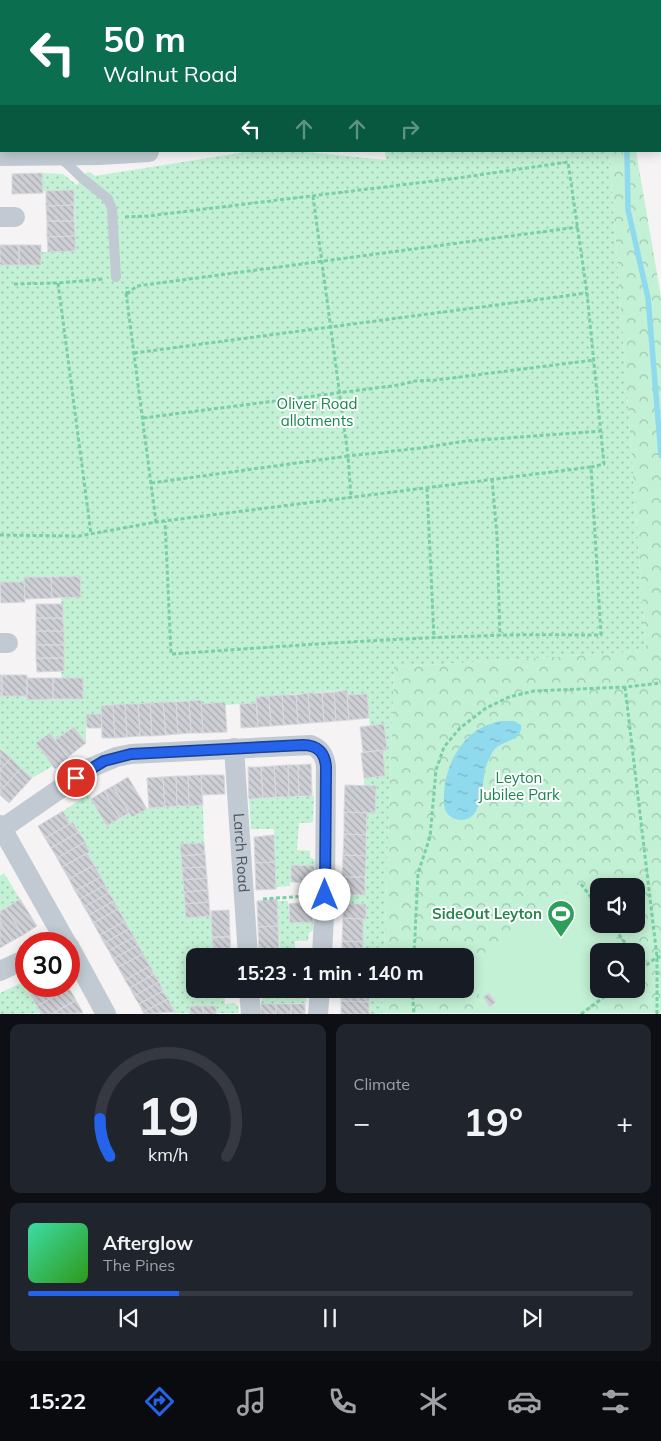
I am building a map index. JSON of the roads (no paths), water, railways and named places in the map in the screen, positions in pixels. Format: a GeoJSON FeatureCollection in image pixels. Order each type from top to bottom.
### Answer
{"type":"FeatureCollection","features":[{"type":"Feature","properties":{"kind":"street"},"geometry":{"type":"LineString","coordinates":[[0,156],[149,152]]}},
{"type":"Feature","properties":{"kind":"street"},"geometry":{"type":"LineString","coordinates":[[58,932],[1,826],[90,768],[116,757],[131,754],[310,745],[319,749],[323,755],[326,767],[325,895],[322,948]]}},
{"type":"Feature","properties":{"kind":"street","name":"Larch Road"},"geometry":{"type":"LineString","coordinates":[[234,748],[248,948]]}},
{"type":"Feature","properties":{"kind":"street"},"geometry":{"type":"LineString","coordinates":[[0,970],[15,964]]}},
{"type":"Feature","properties":{"kind":"street"},"geometry":{"type":"LineString","coordinates":[[80,970],[106,1014]]}},
{"type":"Feature","properties":{"kind":"street"},"geometry":{"type":"LineString","coordinates":[[250,998],[251,1014]]}},
{"type":"Feature","properties":{"kind":"street"},"geometry":{"type":"LineString","coordinates":[[318,1014],[319,998]]}},
{"type":"Feature","properties":{"kind":"lane"},"geometry":{"type":"LineString","coordinates":[[58,155],[108,199],[112,209],[116,277]]}},
{"type":"Feature","properties":{"kind":"water"},"geometry":{"type":"Polygon","coordinates":[[[501,721],[514,721],[521,725],[521,730],[516,737],[498,746],[492,752],[485,772],[481,798],[476,811],[466,819],[458,820],[450,816],[444,806],[445,784],[450,765],[460,747],[474,732],[501,721]]]}},
{"type":"Feature","properties":{"kind":"waterway"},"geometry":{"type":"LineString","coordinates":[[627,152],[628,210],[648,298],[661,455]]}},
{"type":"Feature","properties":{"kind":"place","name":"SideOut Leyton"},"geometry":{"type":"Point","coordinates":[561,938]}},
{"type":"Feature","properties":{"kind":"park label","name":"Oliver Road allotments"},"geometry":{"type":"Point","coordinates":[317,412]}},
{"type":"Feature","properties":{"kind":"park label","name":"Leyton Jubilee Park"},"geometry":{"type":"Point","coordinates":[519,786]}}]}
